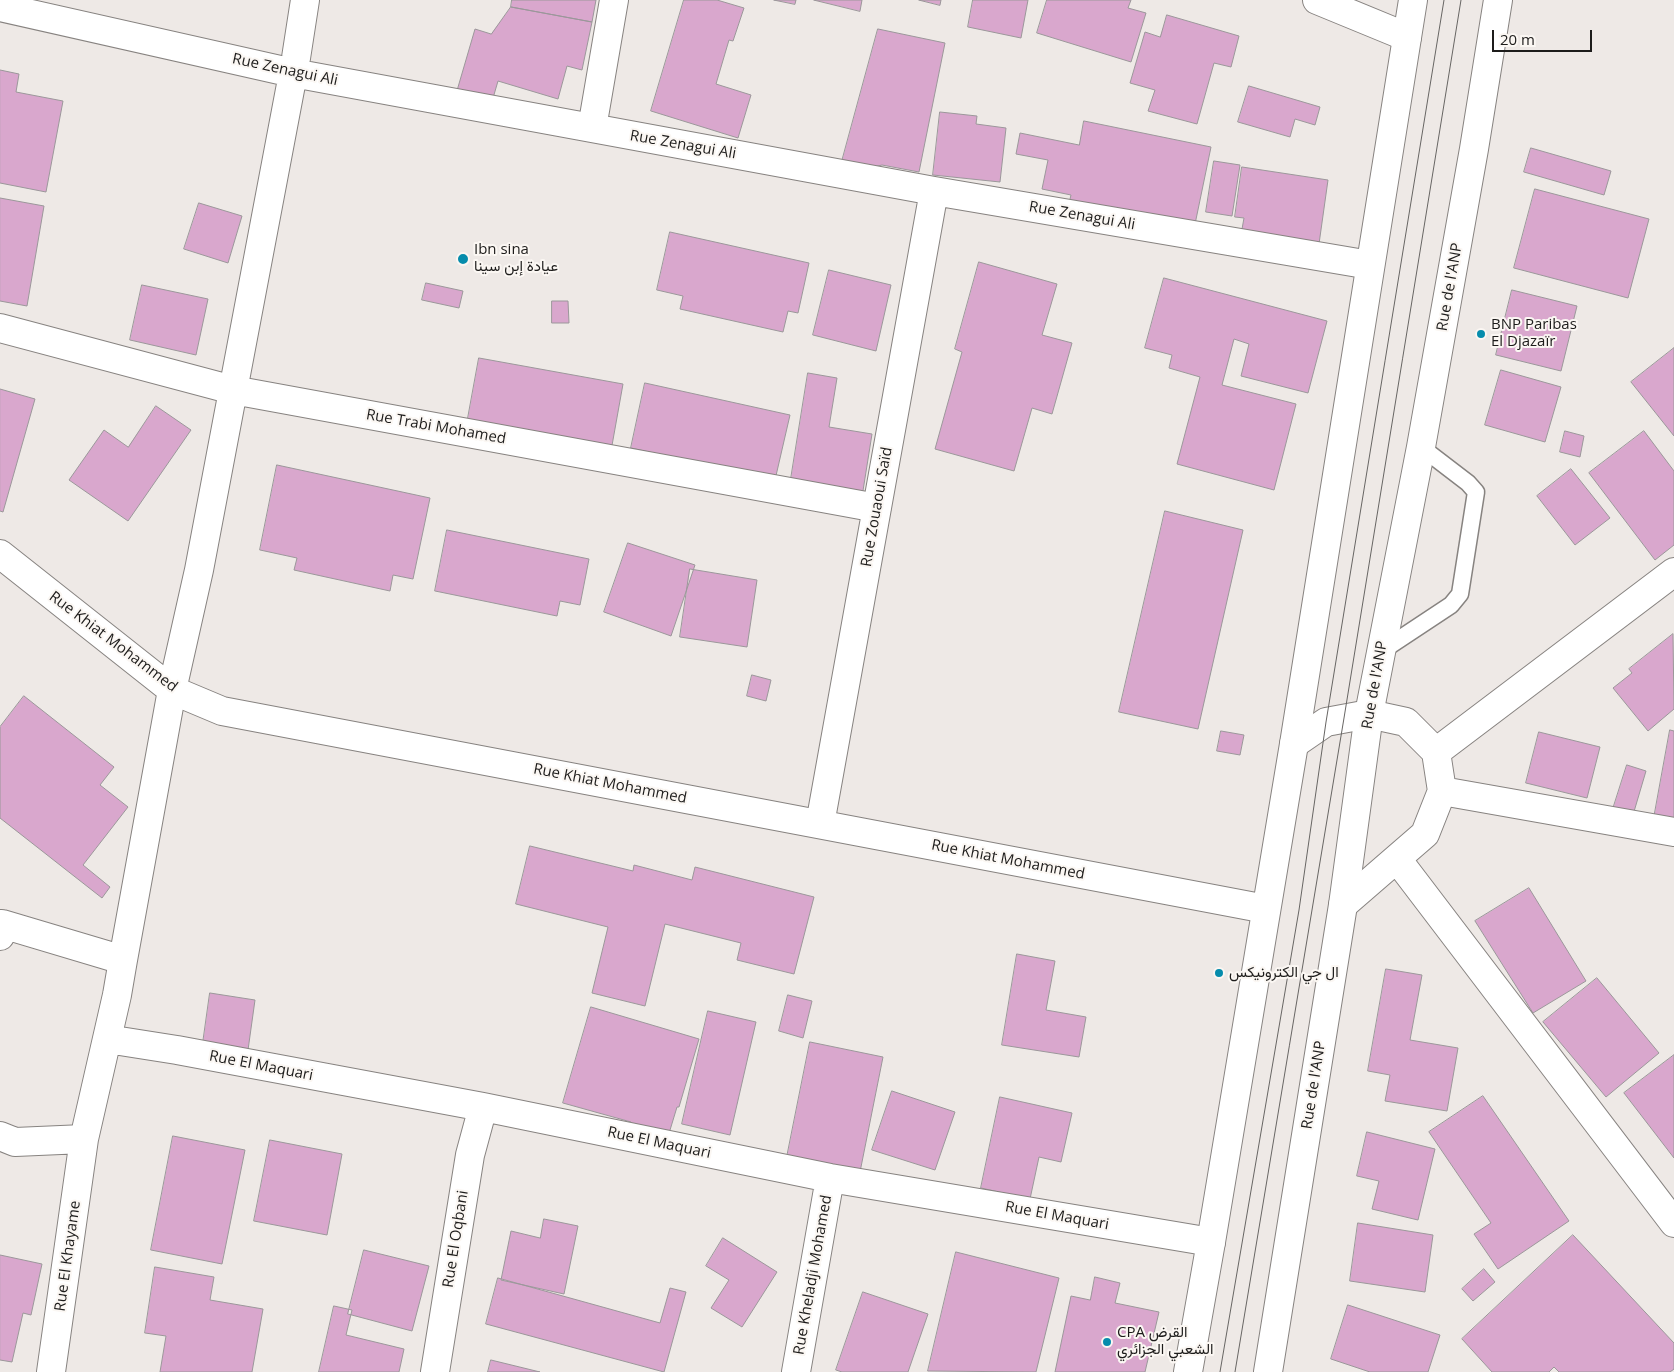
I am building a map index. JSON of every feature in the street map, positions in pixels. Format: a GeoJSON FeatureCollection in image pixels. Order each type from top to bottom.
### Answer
{"type":"FeatureCollection","features":[{"type":"Feature","properties":{"kind":"street","name":"Rue El Khayame"},"geometry":{"type":"LineString","coordinates":[[51,1372],[84,1139],[123,960],[172,690],[199,570],[293,73],[305,0]]}},
{"type":"Feature","properties":{"kind":"street"},"geometry":{"type":"LineString","coordinates":[[592,128],[614,0]]}},
{"type":"Feature","properties":{"kind":"street"},"geometry":{"type":"LineString","coordinates":[[1317,0],[1408,37]]}},
{"type":"Feature","properties":{"kind":"street"},"geometry":{"type":"LineString","coordinates":[[1188,1372],[1212,1242],[1294,744],[1413,0]]}},
{"type":"Feature","properties":{"kind":"street","name":"Rue de l'ANP"},"geometry":{"type":"LineString","coordinates":[[1268,1372],[1343,905],[1369,714],[1421,447],[1474,149],[1498,0]]}},
{"type":"Feature","properties":{"kind":"street","name":"Rue Zenagui Ali"},"geometry":{"type":"LineString","coordinates":[[0,7],[293,73],[934,191],[1370,265]]}},
{"type":"Feature","properties":{"kind":"street","name":"Rue Zouaoui Saïd"},"geometry":{"type":"LineString","coordinates":[[820,824],[934,191]]}},
{"type":"Feature","properties":{"kind":"street","name":"Rue Trabi Mohamed"},"geometry":{"type":"LineString","coordinates":[[0,328],[233,390],[877,508]]}},
{"type":"Feature","properties":{"kind":"street","name":"Rue Khiat Mohammed"},"geometry":{"type":"LineString","coordinates":[[0,554],[172,690],[222,711],[1266,909]]}},
{"type":"Feature","properties":{"kind":"street"},"geometry":{"type":"LineString","coordinates":[[1436,752],[1674,572]]}},
{"type":"Feature","properties":{"kind":"street"},"geometry":{"type":"LineString","coordinates":[[1294,744],[1326,722],[1369,714],[1406,722],[1436,752],[1442,791],[1425,834],[1343,905]]}},
{"type":"Feature","properties":{"kind":"street"},"geometry":{"type":"LineString","coordinates":[[1442,791],[1674,832]]}},
{"type":"Feature","properties":{"kind":"street"},"geometry":{"type":"LineString","coordinates":[[1397,859],[1674,1224]]}},
{"type":"Feature","properties":{"kind":"street"},"geometry":{"type":"LineString","coordinates":[[1,927],[123,960]]}},
{"type":"Feature","properties":{"kind":"street","name":"Rue El Maquari"},"geometry":{"type":"LineString","coordinates":[[107,1039],[178,1050],[483,1107],[830,1178],[1212,1242]]}},
{"type":"Feature","properties":{"kind":"street","name":"Rue El Oqbani"},"geometry":{"type":"LineString","coordinates":[[435,1372],[470,1155],[483,1107]]}},
{"type":"Feature","properties":{"kind":"street"},"geometry":{"type":"LineString","coordinates":[[0,1136],[15,1142],[84,1139]]}},
{"type":"Feature","properties":{"kind":"street","name":"Rue Kheladji Mohamed"},"geometry":{"type":"LineString","coordinates":[[796,1372],[830,1178]]}},
{"type":"Feature","properties":{"kind":"lane"},"geometry":{"type":"LineString","coordinates":[[1380,652],[1451,605],[1460,594],[1476,492],[1468,482],[1421,447]]}},
{"type":"Feature","properties":{"kind":"building"},"geometry":{"type":"Polygon","coordinates":[[[512,0],[596,0],[592,22],[511,7],[512,0]]]}},
{"type":"Feature","properties":{"kind":"building"},"geometry":{"type":"Polygon","coordinates":[[[684,0],[717,0],[744,8],[733,41],[729,40],[716,84],[751,95],[738,138],[651,111],[684,0]]]}},
{"type":"Feature","properties":{"kind":"building"},"geometry":{"type":"Polygon","coordinates":[[[774,0],[796,0],[795,4],[774,0]]]}},
{"type":"Feature","properties":{"kind":"building"},"geometry":{"type":"Polygon","coordinates":[[[814,0],[862,0],[860,11],[814,0]]]}},
{"type":"Feature","properties":{"kind":"building"},"geometry":{"type":"Polygon","coordinates":[[[919,0],[941,0],[940,5],[919,0]]]}},
{"type":"Feature","properties":{"kind":"building"},"geometry":{"type":"Polygon","coordinates":[[[973,0],[1028,0],[1021,38],[968,27],[973,0]]]}},
{"type":"Feature","properties":{"kind":"building"},"geometry":{"type":"Polygon","coordinates":[[[1047,0],[1131,0],[1128,8],[1146,13],[1131,62],[1037,33],[1047,0]]]}},
{"type":"Feature","properties":{"kind":"building"},"geometry":{"type":"Polygon","coordinates":[[[511,7],[592,22],[582,70],[567,66],[558,99],[498,81],[491,105],[456,94],[475,29],[491,34],[511,7]]]}},
{"type":"Feature","properties":{"kind":"building"},"geometry":{"type":"Polygon","coordinates":[[[1167,15],[1239,36],[1231,67],[1214,63],[1197,124],[1148,111],[1155,90],[1130,83],[1145,32],[1160,37],[1167,15]]]}},
{"type":"Feature","properties":{"kind":"building"},"geometry":{"type":"Polygon","coordinates":[[[878,29],[945,43],[919,172],[882,165],[866,169],[841,165],[878,29]]]}},
{"type":"Feature","properties":{"kind":"building"},"geometry":{"type":"Polygon","coordinates":[[[0,70],[19,74],[16,92],[63,101],[46,192],[0,183],[0,70]]]}},
{"type":"Feature","properties":{"kind":"building"},"geometry":{"type":"Polygon","coordinates":[[[1249,86],[1320,107],[1315,125],[1295,119],[1290,137],[1238,122],[1249,86]]]}},
{"type":"Feature","properties":{"kind":"building"},"geometry":{"type":"Polygon","coordinates":[[[940,112],[977,116],[976,124],[1006,128],[1000,182],[933,175],[940,112]]]}},
{"type":"Feature","properties":{"kind":"building"},"geometry":{"type":"Polygon","coordinates":[[[1084,121],[1211,147],[1194,229],[1069,203],[1071,195],[1042,189],[1048,160],[1016,154],[1020,133],[1079,145],[1084,121]]]}},
{"type":"Feature","properties":{"kind":"building"},"geometry":{"type":"Polygon","coordinates":[[[1531,148],[1611,171],[1604,195],[1524,172],[1531,148]]]}},
{"type":"Feature","properties":{"kind":"building"},"geometry":{"type":"Polygon","coordinates":[[[1214,161],[1240,165],[1232,216],[1206,212],[1214,161]]]}},
{"type":"Feature","properties":{"kind":"building"},"geometry":{"type":"Polygon","coordinates":[[[1242,167],[1328,180],[1318,251],[1240,240],[1244,218],[1235,217],[1242,167]]]}},
{"type":"Feature","properties":{"kind":"building"},"geometry":{"type":"Polygon","coordinates":[[[1535,189],[1649,219],[1628,298],[1514,268],[1535,189]]]}},
{"type":"Feature","properties":{"kind":"building"},"geometry":{"type":"Polygon","coordinates":[[[0,198],[44,206],[27,306],[0,301],[0,198]]]}},
{"type":"Feature","properties":{"kind":"building"},"geometry":{"type":"Polygon","coordinates":[[[199,203],[242,216],[228,263],[184,249],[199,203]]]}},
{"type":"Feature","properties":{"kind":"building"},"geometry":{"type":"Polygon","coordinates":[[[670,232],[809,263],[798,313],[788,311],[783,332],[680,309],[683,296],[657,290],[670,232]]]}},
{"type":"Feature","properties":{"kind":"building"},"geometry":{"type":"Polygon","coordinates":[[[979,262],[1057,284],[1042,335],[1072,343],[1052,414],[1032,408],[1014,471],[935,449],[962,352],[955,349],[979,262]]]}},
{"type":"Feature","properties":{"kind":"building"},"geometry":{"type":"Polygon","coordinates":[[[829,270],[891,285],[876,351],[813,335],[829,270]]]}},
{"type":"Feature","properties":{"kind":"building"},"geometry":{"type":"Polygon","coordinates":[[[1164,278],[1327,321],[1308,393],[1241,376],[1249,344],[1234,339],[1222,385],[1296,404],[1274,490],[1177,464],[1200,377],[1169,368],[1172,355],[1145,348],[1164,278]]]}},
{"type":"Feature","properties":{"kind":"building"},"geometry":{"type":"Polygon","coordinates":[[[426,283],[463,291],[459,308],[422,300],[426,283]]]}},
{"type":"Feature","properties":{"kind":"building"},"geometry":{"type":"Polygon","coordinates":[[[142,285],[208,299],[196,355],[130,340],[142,285]]]}},
{"type":"Feature","properties":{"kind":"building"},"geometry":{"type":"Polygon","coordinates":[[[1512,290],[1577,306],[1561,371],[1496,355],[1512,290]]]}},
{"type":"Feature","properties":{"kind":"building"},"geometry":{"type":"Polygon","coordinates":[[[552,301],[568,301],[569,323],[552,323],[552,301]]]}},
{"type":"Feature","properties":{"kind":"building"},"geometry":{"type":"Polygon","coordinates":[[[1674,348],[1674,436],[1631,382],[1674,348]]]}},
{"type":"Feature","properties":{"kind":"building"},"geometry":{"type":"Polygon","coordinates":[[[479,358],[623,384],[611,451],[466,429],[479,358]]]}},
{"type":"Feature","properties":{"kind":"building"},"geometry":{"type":"Polygon","coordinates":[[[1501,370],[1561,387],[1545,442],[1485,425],[1501,370]]]}},
{"type":"Feature","properties":{"kind":"building"},"geometry":{"type":"Polygon","coordinates":[[[808,373],[837,378],[829,427],[872,434],[862,497],[790,485],[808,373]]]}},
{"type":"Feature","properties":{"kind":"building"},"geometry":{"type":"Polygon","coordinates":[[[645,383],[790,415],[775,480],[631,448],[645,383]]]}},
{"type":"Feature","properties":{"kind":"building"},"geometry":{"type":"Polygon","coordinates":[[[0,389],[35,399],[3,512],[0,511],[0,389]]]}},
{"type":"Feature","properties":{"kind":"building"},"geometry":{"type":"Polygon","coordinates":[[[156,406],[191,430],[128,521],[69,480],[104,430],[128,447],[156,406]]]}},
{"type":"Feature","properties":{"kind":"building"},"geometry":{"type":"Polygon","coordinates":[[[1565,431],[1584,436],[1580,457],[1560,452],[1565,431]]]}},
{"type":"Feature","properties":{"kind":"building"},"geometry":{"type":"Polygon","coordinates":[[[1644,431],[1674,471],[1674,545],[1655,560],[1589,473],[1644,431]]]}},
{"type":"Feature","properties":{"kind":"building"},"geometry":{"type":"Polygon","coordinates":[[[277,465],[430,498],[413,579],[393,575],[390,591],[294,570],[297,558],[260,550],[277,465]]]}},
{"type":"Feature","properties":{"kind":"building"},"geometry":{"type":"Polygon","coordinates":[[[1571,469],[1610,518],[1575,545],[1537,496],[1571,469]]]}},
{"type":"Feature","properties":{"kind":"building"},"geometry":{"type":"Polygon","coordinates":[[[1165,511],[1243,530],[1198,729],[1119,712],[1165,511]]]}},
{"type":"Feature","properties":{"kind":"building"},"geometry":{"type":"Polygon","coordinates":[[[447,530],[589,559],[580,605],[560,601],[557,616],[435,591],[447,530]]]}},
{"type":"Feature","properties":{"kind":"building"},"geometry":{"type":"Polygon","coordinates":[[[628,543],[695,565],[671,636],[604,612],[628,543]]]}},
{"type":"Feature","properties":{"kind":"building"},"geometry":{"type":"Polygon","coordinates":[[[690,569],[757,580],[747,647],[680,637],[690,569]]]}},
{"type":"Feature","properties":{"kind":"building"},"geometry":{"type":"Polygon","coordinates":[[[1673,634],[1674,709],[1648,731],[1613,688],[1632,673],[1629,669],[1673,634]]]}},
{"type":"Feature","properties":{"kind":"building"},"geometry":{"type":"Polygon","coordinates":[[[752,675],[771,680],[766,701],[747,696],[752,675]]]}},
{"type":"Feature","properties":{"kind":"building"},"geometry":{"type":"Polygon","coordinates":[[[24,696],[114,767],[100,785],[128,807],[83,865],[110,887],[102,898],[0,818],[0,727],[24,696]]]}},
{"type":"Feature","properties":{"kind":"building"},"geometry":{"type":"Polygon","coordinates":[[[1670,730],[1674,731],[1674,822],[1654,818],[1670,730]]]}},
{"type":"Feature","properties":{"kind":"building"},"geometry":{"type":"Polygon","coordinates":[[[1221,731],[1244,735],[1240,755],[1217,751],[1221,731]]]}},
{"type":"Feature","properties":{"kind":"building"},"geometry":{"type":"Polygon","coordinates":[[[1539,732],[1600,747],[1587,798],[1526,783],[1539,732]]]}},
{"type":"Feature","properties":{"kind":"building"},"geometry":{"type":"Polygon","coordinates":[[[1627,765],[1646,771],[1633,815],[1613,809],[1627,765]]]}},
{"type":"Feature","properties":{"kind":"building"},"geometry":{"type":"Polygon","coordinates":[[[530,846],[633,871],[634,865],[692,880],[695,867],[814,897],[794,974],[737,960],[741,943],[665,924],[645,1006],[592,993],[608,927],[516,904],[530,846]]]}},
{"type":"Feature","properties":{"kind":"building"},"geometry":{"type":"Polygon","coordinates":[[[1529,888],[1586,981],[1533,1013],[1475,921],[1529,888]]]}},
{"type":"Feature","properties":{"kind":"building"},"geometry":{"type":"Polygon","coordinates":[[[1017,954],[1055,961],[1046,1010],[1086,1017],[1079,1057],[1002,1045],[1017,954]]]}},
{"type":"Feature","properties":{"kind":"building"},"geometry":{"type":"Polygon","coordinates":[[[1386,969],[1422,975],[1410,1040],[1458,1048],[1447,1111],[1385,1101],[1390,1075],[1368,1071],[1386,969]]]}},
{"type":"Feature","properties":{"kind":"building"},"geometry":{"type":"Polygon","coordinates":[[[1597,978],[1659,1053],[1606,1097],[1543,1022],[1597,978]]]}},
{"type":"Feature","properties":{"kind":"building"},"geometry":{"type":"Polygon","coordinates":[[[210,993],[255,1000],[248,1050],[203,1043],[210,993]]]}},
{"type":"Feature","properties":{"kind":"building"},"geometry":{"type":"Polygon","coordinates":[[[788,995],[812,1001],[803,1038],[779,1031],[788,995]]]}},
{"type":"Feature","properties":{"kind":"building"},"geometry":{"type":"Polygon","coordinates":[[[591,1007],[699,1039],[667,1140],[630,1129],[631,1122],[563,1103],[591,1007]]]}},
{"type":"Feature","properties":{"kind":"building"},"geometry":{"type":"Polygon","coordinates":[[[708,1011],[756,1022],[730,1135],[682,1124],[708,1011]]]}},
{"type":"Feature","properties":{"kind":"building"},"geometry":{"type":"Polygon","coordinates":[[[810,1042],[883,1057],[858,1182],[785,1167],[810,1042]]]}},
{"type":"Feature","properties":{"kind":"building"},"geometry":{"type":"Polygon","coordinates":[[[1674,1055],[1674,1158],[1624,1093],[1674,1055]]]}},
{"type":"Feature","properties":{"kind":"building"},"geometry":{"type":"Polygon","coordinates":[[[892,1091],[955,1112],[935,1170],[872,1150],[892,1091]]]}},
{"type":"Feature","properties":{"kind":"building"},"geometry":{"type":"Polygon","coordinates":[[[1483,1096],[1569,1221],[1498,1269],[1474,1234],[1491,1223],[1429,1132],[1483,1096]]]}},
{"type":"Feature","properties":{"kind":"building"},"geometry":{"type":"Polygon","coordinates":[[[1000,1097],[1072,1113],[1061,1162],[1039,1157],[1030,1199],[981,1188],[1000,1097]]]}},
{"type":"Feature","properties":{"kind":"building"},"geometry":{"type":"Polygon","coordinates":[[[1367,1132],[1435,1149],[1418,1220],[1372,1209],[1379,1181],[1357,1176],[1367,1132]]]}},
{"type":"Feature","properties":{"kind":"building"},"geometry":{"type":"Polygon","coordinates":[[[173,1136],[245,1150],[222,1264],[151,1250],[173,1136]]]}},
{"type":"Feature","properties":{"kind":"building"},"geometry":{"type":"Polygon","coordinates":[[[270,1140],[342,1154],[327,1235],[254,1221],[270,1140]]]}},
{"type":"Feature","properties":{"kind":"building"},"geometry":{"type":"Polygon","coordinates":[[[544,1219],[578,1226],[564,1294],[501,1280],[511,1231],[540,1238],[544,1219]]]}},
{"type":"Feature","properties":{"kind":"building"},"geometry":{"type":"Polygon","coordinates":[[[1358,1223],[1433,1235],[1425,1292],[1350,1281],[1358,1223]]]}},
{"type":"Feature","properties":{"kind":"building"},"geometry":{"type":"Polygon","coordinates":[[[1573,1235],[1674,1343],[1674,1369],[1670,1372],[1559,1372],[1554,1367],[1549,1372],[1492,1372],[1462,1339],[1573,1235]]]}},
{"type":"Feature","properties":{"kind":"building"},"geometry":{"type":"Polygon","coordinates":[[[723,1238],[777,1272],[742,1327],[711,1308],[729,1280],[706,1266],[723,1238]]]}},
{"type":"Feature","properties":{"kind":"building"},"geometry":{"type":"Polygon","coordinates":[[[364,1250],[429,1266],[412,1331],[348,1314],[364,1250]]]}},
{"type":"Feature","properties":{"kind":"building"},"geometry":{"type":"Polygon","coordinates":[[[956,1252],[1059,1278],[1036,1372],[928,1371],[956,1252]]]}},
{"type":"Feature","properties":{"kind":"building"},"geometry":{"type":"Polygon","coordinates":[[[0,1255],[42,1264],[31,1315],[23,1313],[12,1362],[0,1360],[0,1255]]]}},
{"type":"Feature","properties":{"kind":"building"},"geometry":{"type":"Polygon","coordinates":[[[155,1267],[214,1277],[210,1300],[263,1309],[252,1372],[160,1372],[166,1336],[145,1333],[155,1267]]]}},
{"type":"Feature","properties":{"kind":"building"},"geometry":{"type":"Polygon","coordinates":[[[1484,1269],[1495,1282],[1473,1301],[1462,1289],[1484,1269]]]}},
{"type":"Feature","properties":{"kind":"building","name":"CPA القرض الشعبي الجزائري"},"geometry":{"type":"Polygon","coordinates":[[[1095,1277],[1120,1283],[1115,1303],[1159,1312],[1145,1372],[1055,1372],[1071,1296],[1090,1300],[1095,1277]]]}},
{"type":"Feature","properties":{"kind":"building"},"geometry":{"type":"Polygon","coordinates":[[[498,1278],[660,1323],[670,1288],[686,1292],[664,1372],[486,1324],[498,1278]]]}},
{"type":"Feature","properties":{"kind":"building"},"geometry":{"type":"Polygon","coordinates":[[[863,1292],[928,1314],[908,1372],[842,1372],[836,1370],[863,1292]]]}},
{"type":"Feature","properties":{"kind":"building"},"geometry":{"type":"Polygon","coordinates":[[[1348,1305],[1440,1335],[1428,1372],[1370,1372],[1331,1359],[1348,1305]]]}},
{"type":"Feature","properties":{"kind":"building"},"geometry":{"type":"Polygon","coordinates":[[[334,1306],[352,1310],[346,1335],[404,1349],[399,1372],[319,1372],[334,1306]]]}},
{"type":"Feature","properties":{"kind":"building"},"geometry":{"type":"Polygon","coordinates":[[[491,1360],[540,1372],[488,1372],[491,1360]]]}},
{"type":"Feature","properties":{"kind":"tram line"},"geometry":{"type":"LineString","coordinates":[[1220,1372],[1299,910],[1326,722],[1444,0]]}},
{"type":"Feature","properties":{"kind":"tram line"},"geometry":{"type":"LineString","coordinates":[[1235,1372],[1461,0]]}},
{"type":"Feature","properties":{"kind":"place","name":"Ibn sina عيادة إبن سينا"},"geometry":{"type":"Point","coordinates":[463,259]}},
{"type":"Feature","properties":{"kind":"place","name":"BNP Paribas El Djazaïr"},"geometry":{"type":"Point","coordinates":[1481,334]}},
{"type":"Feature","properties":{"kind":"place","name":"ال جي الكترونيكس"},"geometry":{"type":"Point","coordinates":[1219,973]}},
{"type":"Feature","properties":{"kind":"place","name":"CPA القرض الشعبي الجزائري"},"geometry":{"type":"Point","coordinates":[1107,1342]}}]}
